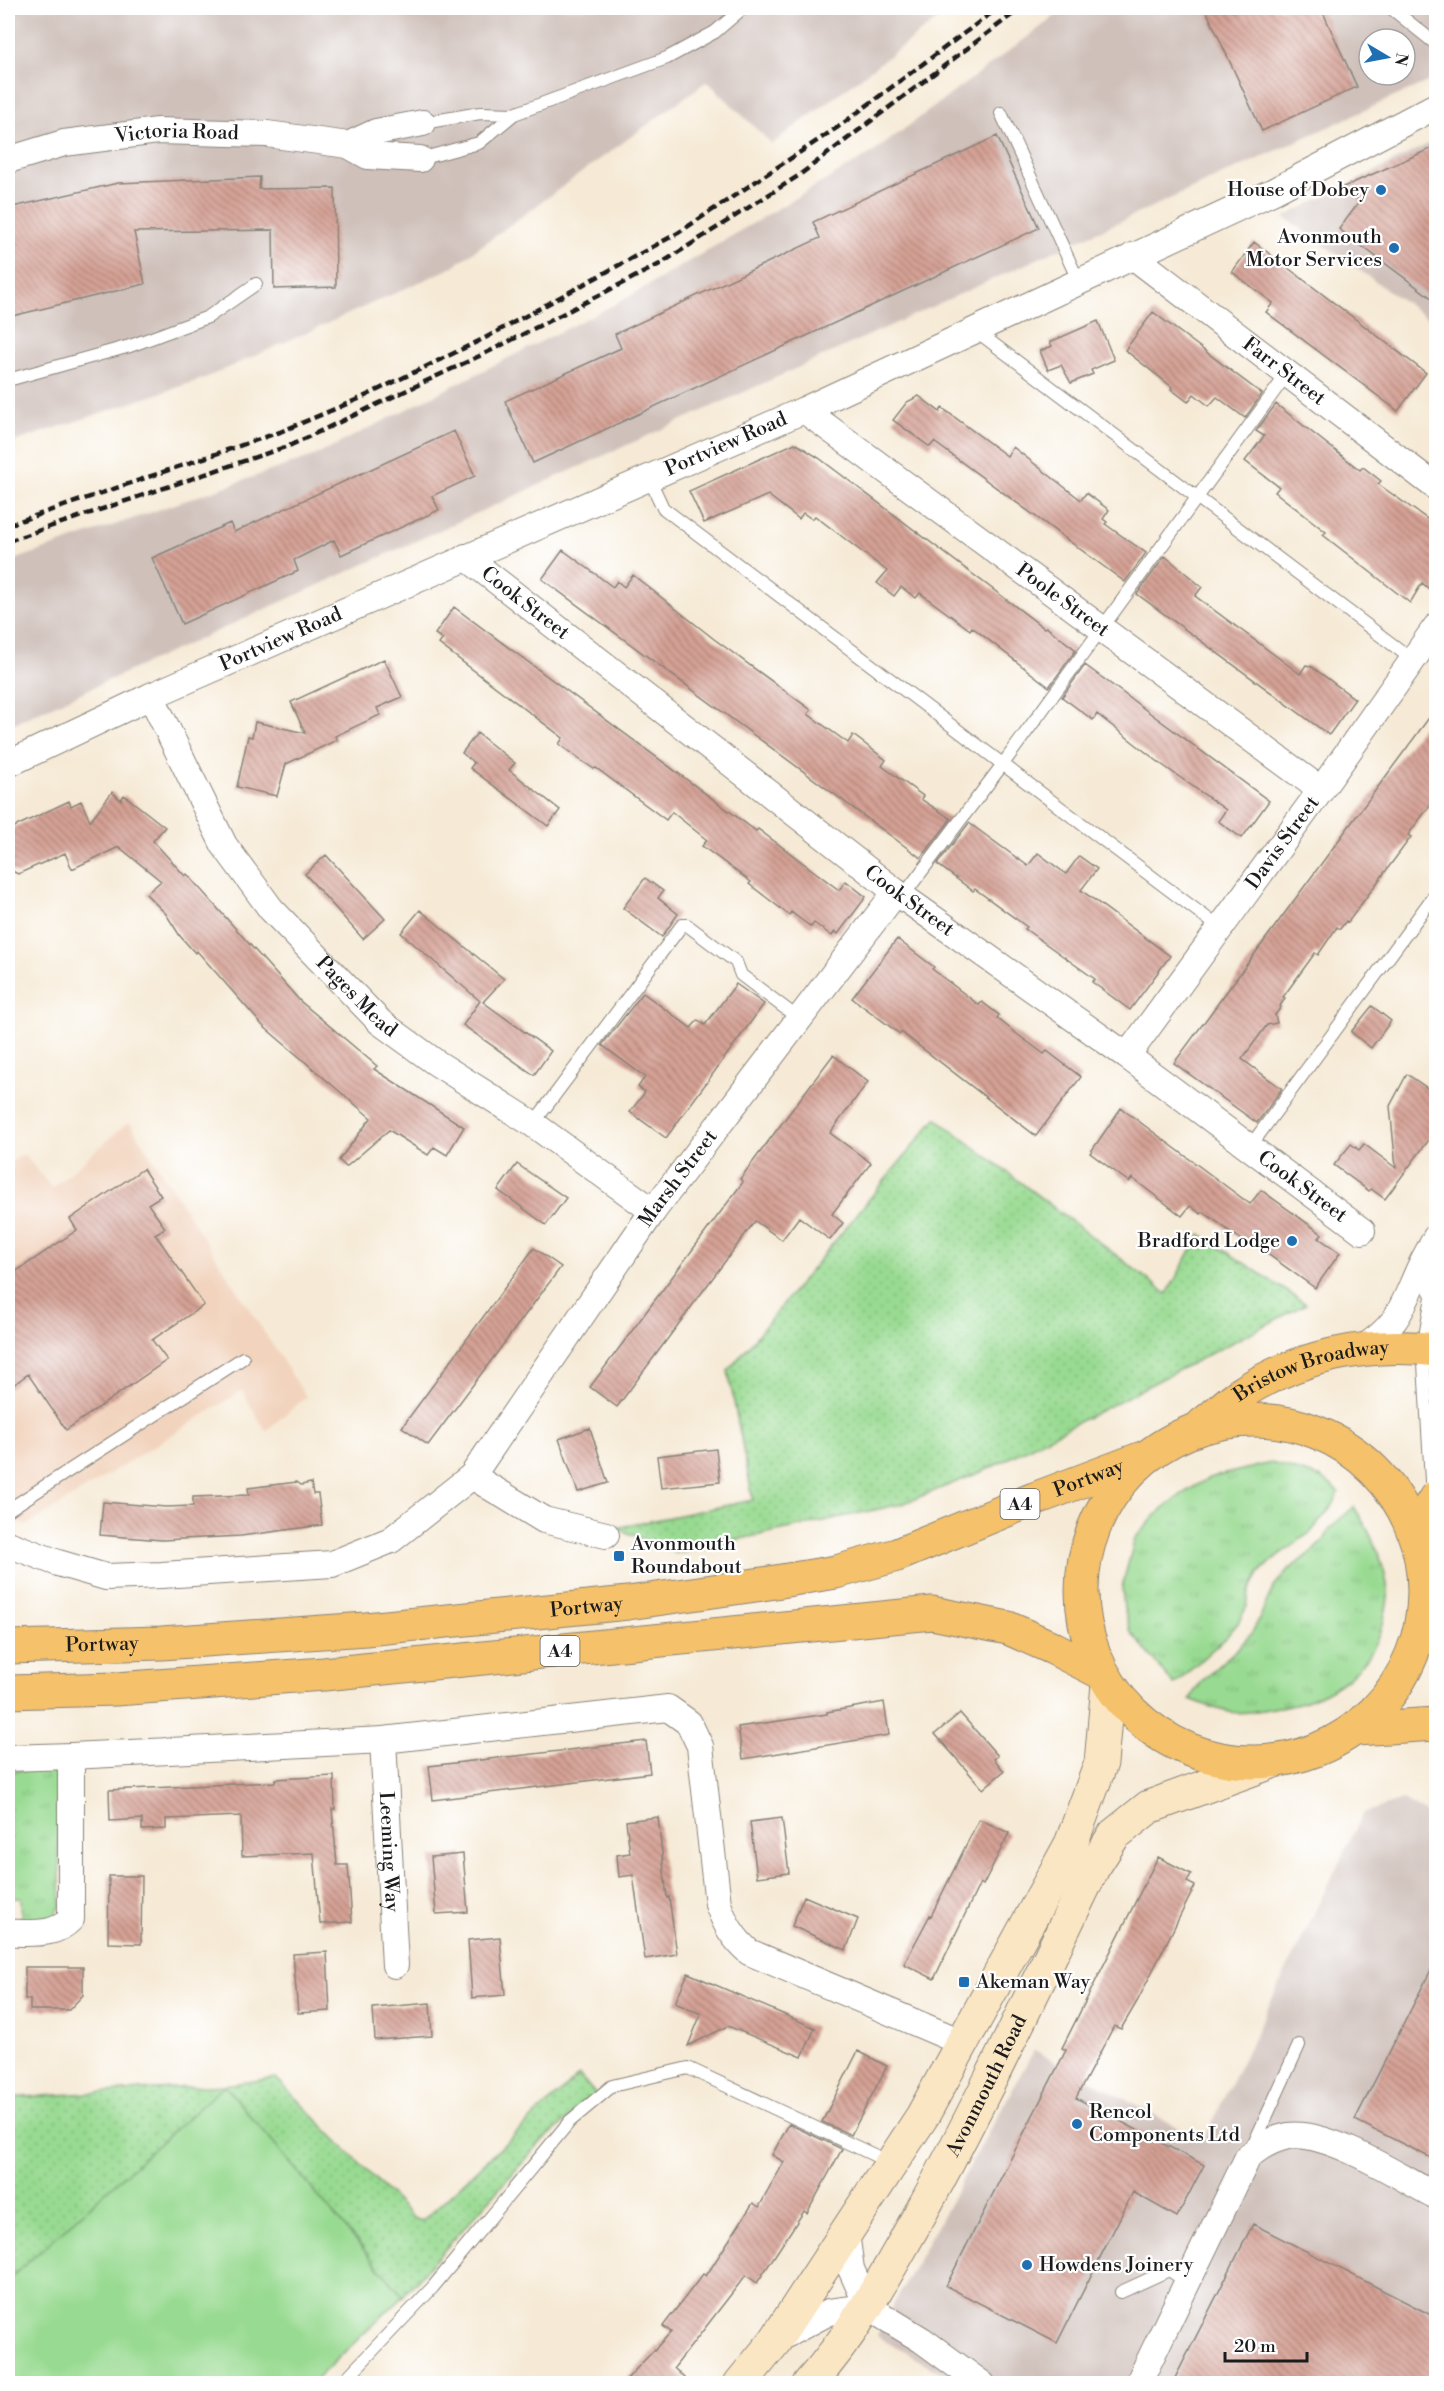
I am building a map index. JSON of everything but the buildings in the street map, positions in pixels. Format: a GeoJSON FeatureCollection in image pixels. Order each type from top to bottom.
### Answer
{"type":"FeatureCollection","features":[{"type":"Feature","properties":{"kind":"highway","name":"Bristow Broadway"},"geometry":{"type":"LineString","coordinates":[[1199,1427],[1239,1395],[1305,1362],[1363,1348],[1430,1349]]}},
{"type":"Feature","properties":{"kind":"highway"},"geometry":{"type":"LineString","coordinates":[[1423,1544],[1399,1500],[1377,1472],[1352,1450],[1322,1433],[1289,1423],[1255,1419],[1227,1421],[1199,1427],[1171,1440],[1145,1457],[1117,1486],[1096,1520],[1084,1558],[1081,1597],[1087,1636],[1105,1678],[1128,1710],[1153,1731],[1179,1747],[1208,1758],[1238,1763],[1269,1763],[1314,1752],[1356,1729],[1381,1706],[1401,1678],[1415,1646],[1423,1613],[1423,1544],[1434,1500]]}},
{"type":"Feature","properties":{"kind":"highway","name":"Portway"},"geometry":{"type":"LineString","coordinates":[[8,1647],[162,1643],[366,1629],[628,1603],[836,1572],[897,1555],[1034,1498],[1145,1457]]}},
{"type":"Feature","properties":{"kind":"highway","name":"Portway"},"geometry":{"type":"LineString","coordinates":[[8,1692],[116,1689],[324,1674],[932,1613],[1008,1628],[1053,1648],[1105,1678]]}},
{"type":"Feature","properties":{"kind":"highway"},"geometry":{"type":"LineString","coordinates":[[1356,1729],[1437,1724]]}},
{"type":"Feature","properties":{"kind":"main road","name":"Avonmouth Road"},"geometry":{"type":"LineString","coordinates":[[740,2384],[775,2341],[923,2115],[1071,1844],[1101,1763],[1105,1678]]}},
{"type":"Feature","properties":{"kind":"main road","name":"Avonmouth Road"},"geometry":{"type":"LineString","coordinates":[[809,2384],[828,2363],[868,2307],[961,2139],[1093,1869],[1114,1835],[1149,1806],[1269,1763]]}},
{"type":"Feature","properties":{"kind":"street","name":"Portview Road"},"geometry":{"type":"LineString","coordinates":[[8,764],[151,696],[804,410],[1274,191],[1437,106]]}},
{"type":"Feature","properties":{"kind":"street"},"geometry":{"type":"LineString","coordinates":[[348,145],[376,132],[423,123]]}},
{"type":"Feature","properties":{"kind":"street","name":"Victoria Road"},"geometry":{"type":"LineString","coordinates":[[8,160],[64,143],[158,131],[267,134],[348,145],[368,156],[420,159]]}},
{"type":"Feature","properties":{"kind":"street","name":"Farr Street"},"geometry":{"type":"LineString","coordinates":[[1133,256],[1437,487]]}},
{"type":"Feature","properties":{"kind":"street","name":"Poole Street"},"geometry":{"type":"LineString","coordinates":[[804,410],[1321,790]]}},
{"type":"Feature","properties":{"kind":"street","name":"Cook Street"},"geometry":{"type":"LineString","coordinates":[[466,557],[900,894],[1126,1056],[1362,1231]]}},
{"type":"Feature","properties":{"kind":"street","name":"Davis Street"},"geometry":{"type":"LineString","coordinates":[[1126,1056],[1437,627]]}},
{"type":"Feature","properties":{"kind":"street","name":"Pages Mead"},"geometry":{"type":"LineString","coordinates":[[151,696],[224,845],[271,909],[380,1022],[435,1062],[533,1124],[653,1210]]}},
{"type":"Feature","properties":{"kind":"street","name":"Marsh Street"},"geometry":{"type":"LineString","coordinates":[[472,1476],[653,1210],[798,1018],[900,894]]}},
{"type":"Feature","properties":{"kind":"street"},"geometry":{"type":"LineString","coordinates":[[1435,1240],[1436,1284]]}},
{"type":"Feature","properties":{"kind":"street"},"geometry":{"type":"LineString","coordinates":[[1363,1348],[1380,1337],[1397,1318],[1435,1240]]}},
{"type":"Feature","properties":{"kind":"street"},"geometry":{"type":"LineString","coordinates":[[8,1544],[58,1563],[105,1577],[332,1564],[391,1540],[472,1476],[544,1520],[606,1535]]}},
{"type":"Feature","properties":{"kind":"street"},"geometry":{"type":"LineString","coordinates":[[8,1758],[382,1740],[668,1708],[689,1723],[700,1746],[718,1904],[723,1920],[738,1942],[749,1952],[963,2043]]}},
{"type":"Feature","properties":{"kind":"street","name":"Leeming Way"},"geometry":{"type":"LineString","coordinates":[[382,1740],[395,1965]]}},
{"type":"Feature","properties":{"kind":"street"},"geometry":{"type":"LineString","coordinates":[[8,1933],[50,1932],[59,1929],[71,1919],[72,1756]]}},
{"type":"Feature","properties":{"kind":"street"},"geometry":{"type":"LineString","coordinates":[[1138,2384],[1248,2157],[1258,2148],[1288,2136],[1308,2136],[1344,2148],[1437,2196]]}},
{"type":"Feature","properties":{"kind":"street"},"geometry":{"type":"LineString","coordinates":[[846,2233],[852,2269],[868,2307],[922,2340],[982,2384]]}},
{"type":"Feature","properties":{"kind":"street"},"geometry":{"type":"LineString","coordinates":[[775,2341],[802,2324],[829,2312],[868,2307]]}},
{"type":"Feature","properties":{"kind":"lane"},"geometry":{"type":"LineString","coordinates":[[420,159],[479,143],[514,114],[667,58],[715,32],[743,8]]}},
{"type":"Feature","properties":{"kind":"lane"},"geometry":{"type":"LineString","coordinates":[[1391,8],[1437,44]]}},
{"type":"Feature","properties":{"kind":"lane"},"geometry":{"type":"LineString","coordinates":[[423,123],[480,113],[514,114]]}},
{"type":"Feature","properties":{"kind":"lane"},"geometry":{"type":"LineString","coordinates":[[1000,113],[1079,282]]}},
{"type":"Feature","properties":{"kind":"lane"},"geometry":{"type":"LineString","coordinates":[[8,380],[130,346],[207,317],[256,284]]}},
{"type":"Feature","properties":{"kind":"lane"},"geometry":{"type":"LineString","coordinates":[[975,330],[1413,660]]}},
{"type":"Feature","properties":{"kind":"lane"},"geometry":{"type":"LineString","coordinates":[[900,894],[1003,764],[1287,374]]}},
{"type":"Feature","properties":{"kind":"lane"},"geometry":{"type":"LineString","coordinates":[[649,477],[663,508],[1220,928]]}},
{"type":"Feature","properties":{"kind":"lane"},"geometry":{"type":"LineString","coordinates":[[1249,1148],[1437,893]]}},
{"type":"Feature","properties":{"kind":"lane"},"geometry":{"type":"LineString","coordinates":[[533,1124],[682,925],[687,925],[736,962],[741,975],[798,1018]]}},
{"type":"Feature","properties":{"kind":"lane"},"geometry":{"type":"LineString","coordinates":[[1434,1500],[1430,1349],[1436,1284]]}},
{"type":"Feature","properties":{"kind":"lane"},"geometry":{"type":"LineString","coordinates":[[8,1510],[243,1358]]}},
{"type":"Feature","properties":{"kind":"lane"},"geometry":{"type":"LineString","coordinates":[[1248,2157],[1299,2045]]}},
{"type":"Feature","properties":{"kind":"lane"},"geometry":{"type":"LineString","coordinates":[[341,2384],[434,2287],[570,2121],[612,2086],[688,2068],[892,2164]]}},
{"type":"Feature","properties":{"kind":"lane"},"geometry":{"type":"LineString","coordinates":[[1121,2292],[1169,2270],[1187,2282]]}},
{"type":"Feature","properties":{"kind":"shaded area"},"geometry":{"type":"Polygon","coordinates":[[[8,8],[953,8],[772,144],[707,81],[451,268],[205,378],[8,444],[8,8]]]}},
{"type":"Feature","properties":{"kind":"shaded area"},"geometry":{"type":"Polygon","coordinates":[[[1066,8],[1436,8],[1436,78],[1417,87],[1417,27],[1357,27],[1357,87],[1416,87],[8,726],[8,562],[316,455],[627,298],[875,151],[1066,8]]]}},
{"type":"Feature","properties":{"kind":"shaded area"},"geometry":{"type":"Polygon","coordinates":[[[1436,140],[1436,324],[1284,217],[1436,140]]]}},
{"type":"Feature","properties":{"kind":"shaded area"},"geometry":{"type":"Polygon","coordinates":[[[129,1122],[306,1397],[266,1431],[242,1391],[26,1526],[8,1516],[8,1164],[24,1154],[52,1188],[129,1122]]]}},
{"type":"Feature","properties":{"kind":"shaded area"},"geometry":{"type":"Polygon","coordinates":[[[1403,1800],[1436,1820],[1436,2383],[954,2383],[940,2372],[876,2336],[1034,2050],[1203,2141],[1363,1813],[1403,1800]]]}},
{"type":"Feature","properties":{"kind":"green space"},"geometry":{"type":"Polygon","coordinates":[[[936,1118],[1167,1294],[1200,1234],[1306,1304],[986,1470],[902,1504],[676,1553],[616,1528],[753,1500],[728,1371],[936,1118]]]}},
{"type":"Feature","properties":{"kind":"green space"},"geometry":{"type":"Polygon","coordinates":[[[1433,1369],[1436,1370],[1436,1463],[1434,1461],[1429,1373],[1433,1369]]]}},
{"type":"Feature","properties":{"kind":"green space"},"geometry":{"type":"Polygon","coordinates":[[[1271,1463],[1322,1478],[1339,1492],[1333,1505],[1311,1532],[1260,1572],[1249,1592],[1247,1606],[1238,1623],[1174,1685],[1131,1632],[1124,1608],[1122,1587],[1135,1538],[1159,1512],[1182,1494],[1209,1478],[1271,1463]]]}},
{"type":"Feature","properties":{"kind":"green space"},"geometry":{"type":"Polygon","coordinates":[[[1354,1507],[1376,1547],[1388,1594],[1380,1633],[1362,1665],[1334,1688],[1317,1697],[1280,1707],[1236,1713],[1190,1699],[1202,1681],[1249,1636],[1279,1580],[1319,1545],[1330,1529],[1354,1507]]]}},
{"type":"Feature","properties":{"kind":"green space"},"geometry":{"type":"Polygon","coordinates":[[[56,1769],[61,1905],[54,1918],[22,1923],[21,1898],[8,1898],[8,1771],[56,1769]]]}},
{"type":"Feature","properties":{"kind":"green space"},"geometry":{"type":"Polygon","coordinates":[[[579,2075],[597,2096],[542,2141],[403,2296],[312,2383],[8,2384],[8,2098],[224,2085],[276,2078],[413,2218],[422,2221],[579,2075]]]}},
{"type":"Feature","properties":{"kind":"green space"},"geometry":{"type":"Polygon","coordinates":[[[224,2085],[403,2296],[312,2383],[8,2383],[8,2280],[224,2085]]]}},
{"type":"Feature","properties":{"kind":"railway"},"geometry":{"type":"LineString","coordinates":[[8,525],[280,432],[361,398],[485,338],[678,233],[838,127],[998,8]]}},
{"type":"Feature","properties":{"kind":"railway"},"geometry":{"type":"LineString","coordinates":[[8,541],[291,445],[492,350],[660,264],[798,176],[1021,8]]}},
{"type":"Feature","properties":{"kind":"place","name":"House of Dobey"},"geometry":{"type":"Point","coordinates":[1381,190]}},
{"type":"Feature","properties":{"kind":"place","name":"Avonmouth Motor Services"},"geometry":{"type":"Point","coordinates":[1394,248]}},
{"type":"Feature","properties":{"kind":"place","name":"Bradford Lodge"},"geometry":{"type":"Point","coordinates":[1292,1241]}},
{"type":"Feature","properties":{"kind":"place","name":"Avonmouth Roundabout"},"geometry":{"type":"Point","coordinates":[619,1556]}},
{"type":"Feature","properties":{"kind":"place","name":"Akeman Way"},"geometry":{"type":"Point","coordinates":[964,1982]}},
{"type":"Feature","properties":{"kind":"place","name":"Rencol Components Ltd"},"geometry":{"type":"Point","coordinates":[1077,2124]}},
{"type":"Feature","properties":{"kind":"place","name":"Howdens Joinery"},"geometry":{"type":"Point","coordinates":[1027,2265]}}]}
